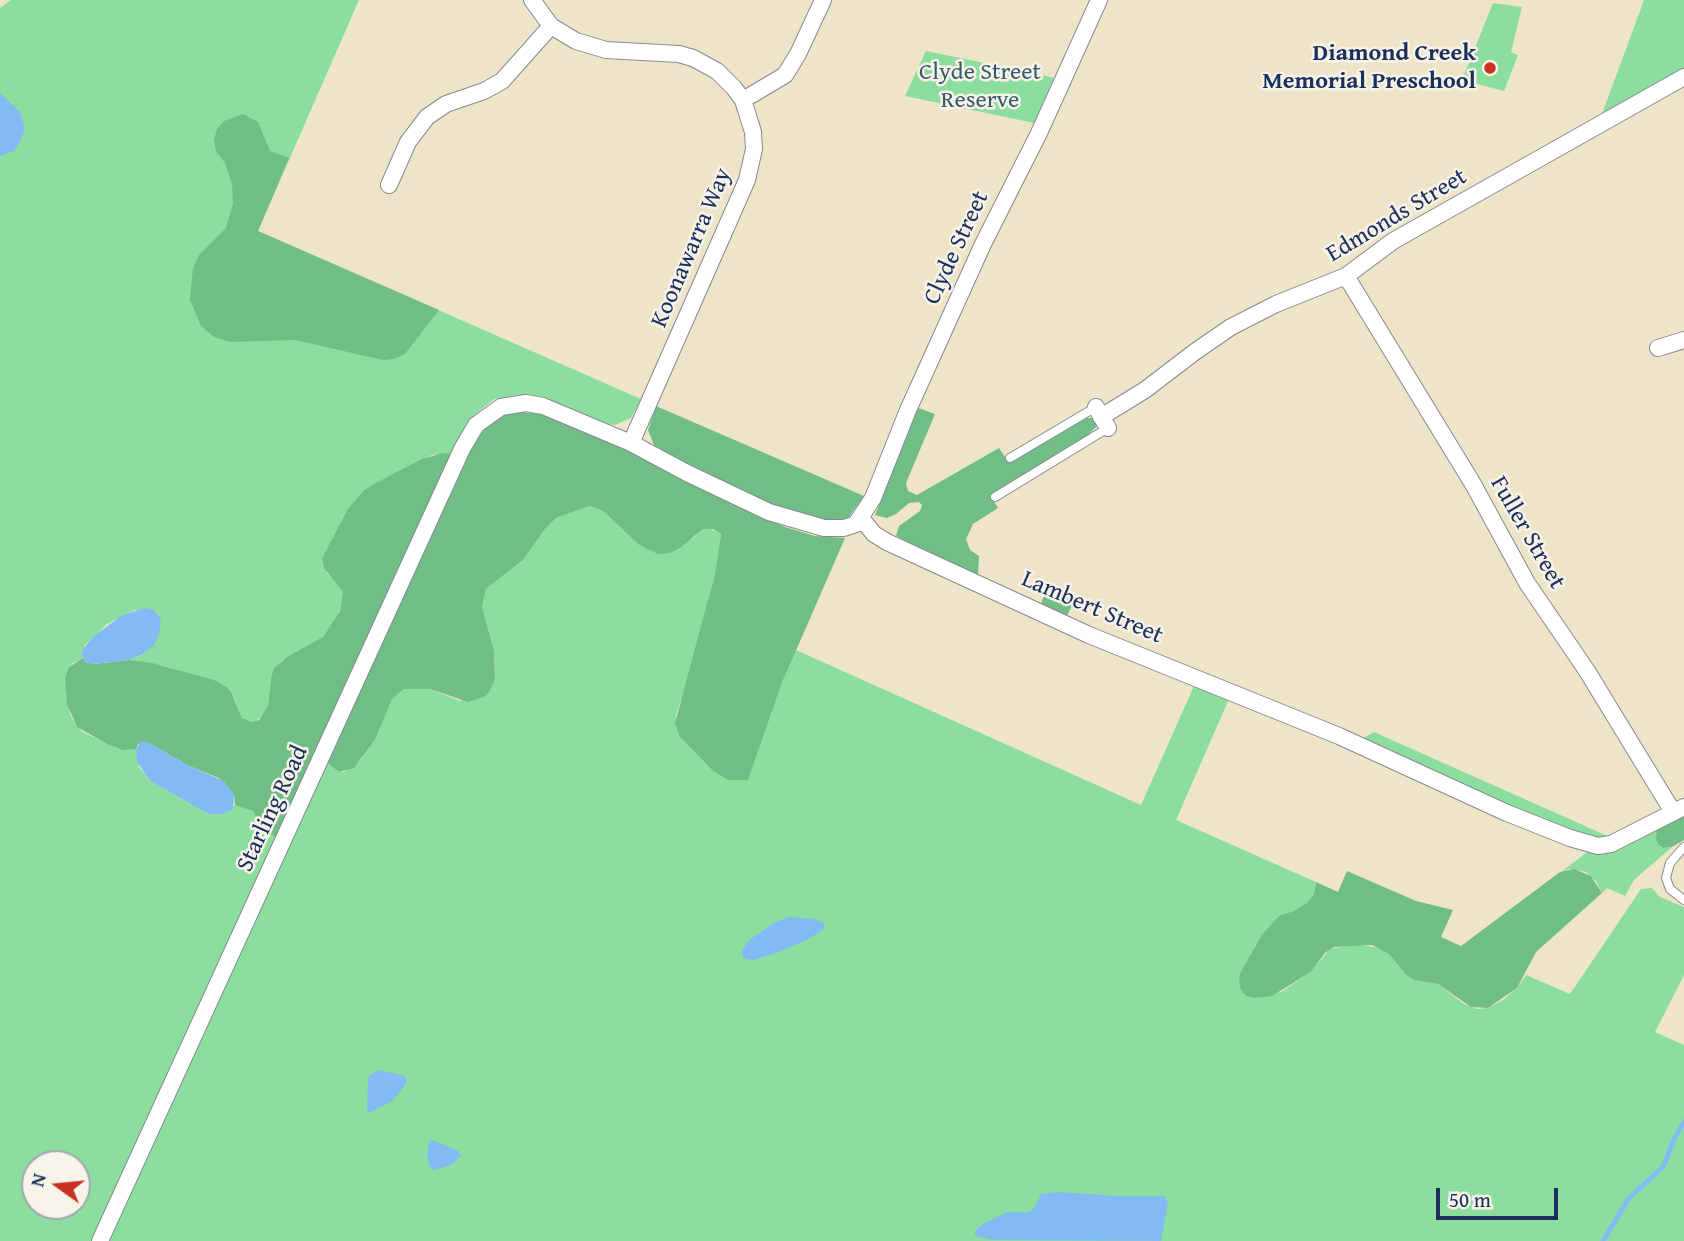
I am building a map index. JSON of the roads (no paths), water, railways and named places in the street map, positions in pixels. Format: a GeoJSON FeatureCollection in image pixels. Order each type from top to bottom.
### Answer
{"type":"FeatureCollection","features":[{"type":"Feature","properties":{"kind":"street","name":"Koonawarra Way"},"geometry":{"type":"LineString","coordinates":[[532,0],[551,26],[576,41],[618,51],[664,52],[693,58],[726,78],[743,100],[750,117],[754,140],[747,180],[631,443]]}},
{"type":"Feature","properties":{"kind":"street"},"geometry":{"type":"LineString","coordinates":[[743,100],[785,75],[798,54],[823,0]]}},
{"type":"Feature","properties":{"kind":"street","name":"Clyde Street"},"geometry":{"type":"LineString","coordinates":[[861,518],[878,487],[908,411],[982,244],[1039,133],[1099,0]]}},
{"type":"Feature","properties":{"kind":"street"},"geometry":{"type":"LineString","coordinates":[[389,185],[408,142],[427,117],[446,104],[484,91],[502,81],[551,26]]}},
{"type":"Feature","properties":{"kind":"street","name":"Edmonds Street"},"geometry":{"type":"LineString","coordinates":[[1101,417],[1139,394],[1231,327],[1276,304],[1346,276],[1393,241],[1684,77]]}},
{"type":"Feature","properties":{"kind":"street","name":"Fuller Street"},"geometry":{"type":"LineString","coordinates":[[1346,276],[1473,484],[1527,583],[1678,809]]}},
{"type":"Feature","properties":{"kind":"street"},"geometry":{"type":"LineString","coordinates":[[1658,348],[1684,340]]}},
{"type":"Feature","properties":{"kind":"street","name":"Starling Road"},"geometry":{"type":"LineString","coordinates":[[100,1241],[462,449],[476,425],[500,407],[526,403],[552,408],[631,443]]}},
{"type":"Feature","properties":{"kind":"street"},"geometry":{"type":"LineString","coordinates":[[631,443],[746,502],[792,521],[836,529],[850,527],[861,518]]}},
{"type":"Feature","properties":{"kind":"street","name":"Lambert Street"},"geometry":{"type":"LineString","coordinates":[[861,518],[874,534],[887,542],[1089,635],[1339,736],[1485,804],[1570,838],[1598,846],[1611,844],[1678,809]]}},
{"type":"Feature","properties":{"kind":"lane","name":"Edmonds Street"},"geometry":{"type":"LineString","coordinates":[[1010,458],[1101,417]]}},
{"type":"Feature","properties":{"kind":"lane","name":"Edmonds Street"},"geometry":{"type":"LineString","coordinates":[[995,497],[1101,417]]}},
{"type":"Feature","properties":{"kind":"lane"},"geometry":{"type":"LineString","coordinates":[[1684,847],[1668,868],[1666,878],[1668,886],[1684,900]]}},
{"type":"Feature","properties":{"kind":"water"},"geometry":{"type":"Polygon","coordinates":[[[0,93],[20,112],[25,128],[14,151],[0,156],[0,93]]]}},
{"type":"Feature","properties":{"kind":"water"},"geometry":{"type":"Polygon","coordinates":[[[144,608],[154,610],[161,619],[159,635],[154,645],[129,660],[94,664],[85,662],[81,654],[94,636],[121,616],[144,608]]]}},
{"type":"Feature","properties":{"kind":"water"},"geometry":{"type":"Polygon","coordinates":[[[141,741],[224,781],[234,795],[233,809],[222,814],[208,814],[150,781],[137,762],[136,749],[141,741]]]}},
{"type":"Feature","properties":{"kind":"water"},"geometry":{"type":"Polygon","coordinates":[[[789,917],[815,919],[823,923],[825,928],[809,939],[779,952],[753,960],[743,958],[742,950],[749,940],[774,923],[789,917]]]}},
{"type":"Feature","properties":{"kind":"water"},"geometry":{"type":"Polygon","coordinates":[[[378,1070],[405,1076],[407,1083],[392,1101],[369,1113],[368,1077],[378,1070]]]}},
{"type":"Feature","properties":{"kind":"water"},"geometry":{"type":"Polygon","coordinates":[[[432,1140],[458,1151],[461,1156],[449,1166],[433,1170],[427,1154],[429,1142],[432,1140]]]}},
{"type":"Feature","properties":{"kind":"water"},"geometry":{"type":"Polygon","coordinates":[[[1059,1192],[1164,1196],[1168,1203],[1161,1241],[993,1240],[975,1236],[975,1231],[983,1224],[1007,1212],[1029,1212],[1035,1207],[1041,1194],[1059,1192]]]}},
{"type":"Feature","properties":{"kind":"waterway"},"geometry":{"type":"LineString","coordinates":[[1603,1241],[1629,1198],[1663,1167],[1684,1122]]}},
{"type":"Feature","properties":{"kind":"place","name":"Diamond Creek Memorial Preschool"},"geometry":{"type":"Point","coordinates":[1490,68]}},
{"type":"Feature","properties":{"kind":"park label","name":"Clyde Street Reserve"},"geometry":{"type":"Point","coordinates":[980,87]}}]}
